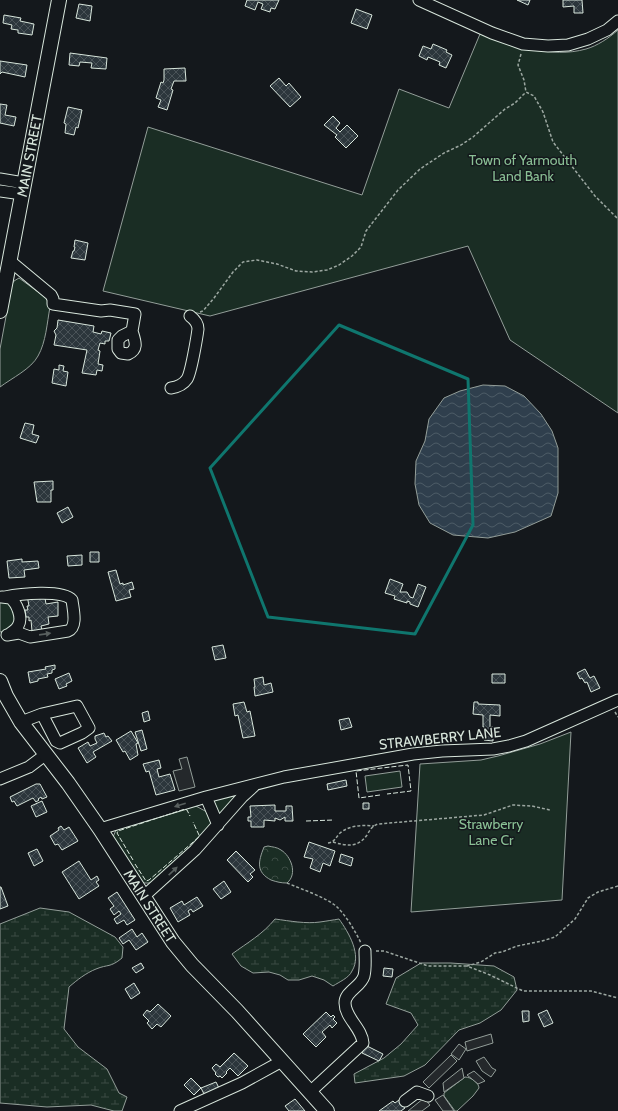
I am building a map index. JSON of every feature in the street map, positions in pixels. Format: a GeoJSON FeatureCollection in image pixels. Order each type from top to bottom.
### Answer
{"type":"FeatureCollection","features":[{"type":"Feature","properties":{"kind":"main road","name":"MAIN STREET"},"geometry":{"type":"LineString","coordinates":[[0,311],[59,0]]}},
{"type":"Feature","properties":{"kind":"main road","name":"MAIN STREET"},"geometry":{"type":"LineString","coordinates":[[0,681],[8,700],[21,722],[68,783],[100,829],[162,927],[181,952],[237,1011],[327,1111]]}},
{"type":"Feature","properties":{"kind":"street"},"geometry":{"type":"LineString","coordinates":[[419,0],[492,33],[523,44],[548,46],[568,45],[588,40],[607,30],[618,21]]}},
{"type":"Feature","properties":{"kind":"street"},"geometry":{"type":"LineString","coordinates":[[0,179],[23,188]]}},
{"type":"Feature","properties":{"kind":"street"},"geometry":{"type":"LineString","coordinates":[[0,191],[23,188]]}},
{"type":"Feature","properties":{"kind":"street"},"geometry":{"type":"LineString","coordinates":[[10,261],[51,295],[53,304],[135,314],[132,331]]}},
{"type":"Feature","properties":{"kind":"street"},"geometry":{"type":"LineString","coordinates":[[171,388],[182,384],[189,374],[198,329],[195,320],[190,316]]}},
{"type":"Feature","properties":{"kind":"street"},"geometry":{"type":"LineString","coordinates":[[3,597],[43,593],[69,597],[72,600],[74,626],[68,631],[30,636],[19,633],[4,636]]}},
{"type":"Feature","properties":{"kind":"street"},"geometry":{"type":"LineString","coordinates":[[3,597],[13,600],[17,606],[20,622],[18,627],[4,636]]}},
{"type":"Feature","properties":{"kind":"street","name":"STRAWBERRY LANE"},"geometry":{"type":"LineString","coordinates":[[100,829],[206,797],[284,777],[406,755],[442,751],[501,748],[526,740],[618,700]]}},
{"type":"Feature","properties":{"kind":"street"},"geometry":{"type":"LineString","coordinates":[[21,722],[42,714]]}},
{"type":"Feature","properties":{"kind":"street"},"geometry":{"type":"LineString","coordinates":[[0,779],[29,767],[45,755]]}},
{"type":"Feature","properties":{"kind":"street","name":"STRAWBERRY LANE"},"geometry":{"type":"LineString","coordinates":[[143,897],[195,850],[244,794],[259,784]]}},
{"type":"Feature","properties":{"kind":"street"},"geometry":{"type":"LineString","coordinates":[[206,797],[218,824]]}},
{"type":"Feature","properties":{"kind":"street"},"geometry":{"type":"LineString","coordinates":[[310,1092],[363,1043],[362,1037],[345,1005],[346,999],[350,992],[361,983],[364,975],[365,951]]}},
{"type":"Feature","properties":{"kind":"street"},"geometry":{"type":"LineString","coordinates":[[180,1111],[242,1083],[282,1061]]}},
{"type":"Feature","properties":{"kind":"street"},"geometry":{"type":"LineString","coordinates":[[405,1101],[417,1092],[428,1096]]}},
{"type":"Feature","properties":{"kind":"path"},"geometry":{"type":"LineString","coordinates":[[523,44],[518,65],[524,80],[526,92]]}},
{"type":"Feature","properties":{"kind":"path"},"geometry":{"type":"LineString","coordinates":[[526,92],[534,96],[543,112],[553,142],[595,196],[618,219]]}},
{"type":"Feature","properties":{"kind":"path"},"geometry":{"type":"LineString","coordinates":[[190,316],[203,311],[233,272],[243,262],[258,260],[277,264],[296,271],[312,272],[327,270],[339,265],[352,256],[361,247],[366,232],[398,190],[420,169],[444,153],[461,145],[473,137],[505,109],[515,103],[526,92]]}},
{"type":"Feature","properties":{"kind":"path"},"geometry":{"type":"LineString","coordinates":[[333,842],[348,828],[358,825],[374,826],[407,821],[484,814],[513,805],[532,806],[550,810]]}},
{"type":"Feature","properties":{"kind":"path"},"geometry":{"type":"LineString","coordinates":[[328,843],[333,842],[345,845],[354,845],[364,838],[374,826]]}},
{"type":"Feature","properties":{"kind":"path"},"geometry":{"type":"LineString","coordinates":[[287,883],[328,901],[336,907],[348,922],[365,951],[384,951],[428,966],[467,966],[481,962],[495,953],[517,946],[542,942],[555,937],[575,918],[588,898],[598,892],[618,886]]}},
{"type":"Feature","properties":{"kind":"path"},"geometry":{"type":"LineString","coordinates":[[467,966],[523,991],[591,992],[618,998]]}},
{"type":"Feature","properties":{"kind":"highlighted area"},"geometry":{"type":"Polygon","coordinates":[[[339,325],[468,379],[473,525],[415,634],[268,617],[210,468],[339,325]]]}},
{"type":"Feature","properties":{"kind":"green space","name":"Town of Yarmouth Land Bank"},"geometry":{"type":"Polygon","coordinates":[[[618,30],[618,413],[510,340],[468,246],[210,316],[103,291],[148,127],[362,195],[399,89],[449,108],[480,34],[532,49],[573,52],[590,48],[611,36],[618,30]]]}},
{"type":"Feature","properties":{"kind":"green space"},"geometry":{"type":"Polygon","coordinates":[[[19,278],[49,301],[50,307],[45,339],[41,351],[35,361],[0,387],[0,349],[12,284],[19,278]]]}},
{"type":"Feature","properties":{"kind":"green space"},"geometry":{"type":"Polygon","coordinates":[[[0,601],[10,604],[15,611],[15,624],[6,631],[0,632],[0,601]]]}},
{"type":"Feature","properties":{"kind":"green space","name":"Strawberry Lane Cr"},"geometry":{"type":"Polygon","coordinates":[[[571,732],[562,900],[411,912],[420,764],[481,760],[540,744],[571,732]]]}},
{"type":"Feature","properties":{"kind":"green space"},"geometry":{"type":"Polygon","coordinates":[[[400,771],[402,787],[367,792],[365,776],[400,771]]]}},
{"type":"Feature","properties":{"kind":"green space"},"geometry":{"type":"Polygon","coordinates":[[[236,793],[239,795],[220,817],[213,799],[236,793]]]}},
{"type":"Feature","properties":{"kind":"green space"},"geometry":{"type":"Polygon","coordinates":[[[194,805],[207,812],[211,822],[208,832],[151,883],[143,883],[113,837],[116,830],[194,805]]]}},
{"type":"Feature","properties":{"kind":"green space"},"geometry":{"type":"Polygon","coordinates":[[[268,846],[281,850],[288,856],[293,870],[287,883],[271,880],[263,874],[260,862],[264,847],[268,846]]]}},
{"type":"Feature","properties":{"kind":"green space"},"geometry":{"type":"Polygon","coordinates":[[[40,908],[69,912],[115,937],[123,947],[122,958],[118,961],[112,965],[89,973],[78,979],[69,987],[64,1029],[78,1047],[107,1069],[119,1093],[127,1097],[122,1111],[114,1111],[91,1105],[47,1107],[0,1103],[0,924],[40,908]]]}},
{"type":"Feature","properties":{"kind":"green space"},"geometry":{"type":"Polygon","coordinates":[[[275,919],[309,923],[339,919],[350,937],[355,951],[355,965],[351,973],[333,986],[324,980],[312,976],[299,980],[288,980],[280,975],[269,972],[253,973],[241,966],[232,954],[260,934],[275,919]]]}},
{"type":"Feature","properties":{"kind":"green space"},"geometry":{"type":"Polygon","coordinates":[[[421,963],[451,963],[494,966],[514,977],[517,990],[501,1010],[480,1023],[459,1030],[425,1065],[404,1076],[355,1083],[354,1074],[384,1058],[401,1044],[418,1025],[411,1013],[386,1004],[396,978],[421,963]]]}},
{"type":"Feature","properties":{"kind":"green space"},"geometry":{"type":"Polygon","coordinates":[[[465,1077],[470,1078],[478,1084],[479,1088],[473,1096],[457,1111],[455,1111],[444,1096],[444,1093],[465,1077]]]}},
{"type":"Feature","properties":{"kind":"shaded area"},"geometry":{"type":"Polygon","coordinates":[[[187,757],[195,787],[179,791],[173,771],[182,769],[179,759],[187,757]]]}},
{"type":"Feature","properties":{"kind":"shaded area"},"geometry":{"type":"Polygon","coordinates":[[[491,1034],[493,1043],[467,1051],[465,1042],[491,1034]]]}},
{"type":"Feature","properties":{"kind":"shaded area"},"geometry":{"type":"Polygon","coordinates":[[[459,1044],[466,1049],[459,1060],[451,1054],[459,1044]]]}},
{"type":"Feature","properties":{"kind":"shaded area"},"geometry":{"type":"Polygon","coordinates":[[[451,1055],[457,1061],[429,1088],[423,1082],[451,1055]]]}},
{"type":"Feature","properties":{"kind":"shaded area"},"geometry":{"type":"Polygon","coordinates":[[[484,1057],[492,1068],[496,1070],[491,1077],[482,1071],[476,1061],[484,1057]]]}},
{"type":"Feature","properties":{"kind":"shaded area"},"geometry":{"type":"Polygon","coordinates":[[[462,1068],[464,1078],[444,1092],[443,1083],[462,1068]]]}},
{"type":"Feature","properties":{"kind":"shaded area"},"geometry":{"type":"Polygon","coordinates":[[[474,1071],[485,1081],[478,1084],[467,1075],[474,1071]]]}},
{"type":"Feature","properties":{"kind":"shaded area"},"geometry":{"type":"Polygon","coordinates":[[[443,1095],[454,1111],[443,1111],[435,1100],[443,1095]]]}},
{"type":"Feature","properties":{"kind":"shaded area"},"geometry":{"type":"Polygon","coordinates":[[[424,1098],[430,1105],[422,1111],[408,1111],[424,1098]]]}},
{"type":"Feature","properties":{"kind":"water"},"geometry":{"type":"Polygon","coordinates":[[[483,385],[505,386],[524,396],[541,414],[552,431],[558,448],[558,493],[551,516],[515,532],[488,538],[453,535],[430,523],[419,505],[415,484],[416,461],[425,441],[429,419],[444,398],[460,391],[483,385]]]}},
{"type":"Feature","properties":{"kind":"building"},"geometry":{"type":"Polygon","coordinates":[[[247,0],[279,0],[275,9],[271,8],[270,12],[261,9],[263,4],[258,2],[255,10],[245,6],[247,0]]]}},
{"type":"Feature","properties":{"kind":"building"},"geometry":{"type":"Polygon","coordinates":[[[517,0],[530,0],[528,5],[517,0]]]}},
{"type":"Feature","properties":{"kind":"building"},"geometry":{"type":"Polygon","coordinates":[[[563,0],[582,0],[583,13],[574,13],[574,6],[563,7],[563,0]]]}},
{"type":"Feature","properties":{"kind":"building"},"geometry":{"type":"Polygon","coordinates":[[[79,4],[92,6],[90,21],[76,18],[79,4]]]}},
{"type":"Feature","properties":{"kind":"building"},"geometry":{"type":"Polygon","coordinates":[[[356,9],[372,15],[367,29],[351,23],[356,9]]]}},
{"type":"Feature","properties":{"kind":"building"},"geometry":{"type":"Polygon","coordinates":[[[4,15],[21,18],[20,21],[34,24],[32,35],[18,33],[18,30],[11,29],[12,25],[3,23],[4,15]]]}},
{"type":"Feature","properties":{"kind":"building"},"geometry":{"type":"Polygon","coordinates":[[[433,44],[447,50],[446,52],[452,55],[446,68],[439,65],[440,62],[428,57],[427,60],[419,56],[423,46],[431,49],[433,44]]]}},
{"type":"Feature","properties":{"kind":"building"},"geometry":{"type":"Polygon","coordinates":[[[70,53],[107,58],[106,69],[91,68],[92,63],[80,62],[79,66],[69,65],[70,53]]]}},
{"type":"Feature","properties":{"kind":"building"},"geometry":{"type":"Polygon","coordinates":[[[0,61],[27,65],[25,77],[2,72],[0,74],[0,61]]]}},
{"type":"Feature","properties":{"kind":"building"},"geometry":{"type":"Polygon","coordinates":[[[185,68],[186,81],[174,81],[167,110],[158,107],[161,100],[156,98],[161,82],[163,83],[164,80],[164,69],[185,68]]]}},
{"type":"Feature","properties":{"kind":"building"},"geometry":{"type":"Polygon","coordinates":[[[279,78],[286,86],[289,83],[301,97],[290,107],[270,86],[279,78]]]}},
{"type":"Feature","properties":{"kind":"building"},"geometry":{"type":"Polygon","coordinates":[[[0,104],[7,105],[5,115],[16,117],[14,126],[0,123],[0,104]]]}},
{"type":"Feature","properties":{"kind":"building"},"geometry":{"type":"Polygon","coordinates":[[[68,107],[82,110],[78,128],[76,127],[74,135],[65,133],[66,124],[64,123],[68,107]]]}},
{"type":"Feature","properties":{"kind":"building"},"geometry":{"type":"Polygon","coordinates":[[[333,116],[340,123],[336,128],[340,132],[347,125],[358,136],[346,148],[335,137],[337,135],[324,125],[333,116]]]}},
{"type":"Feature","properties":{"kind":"building"},"geometry":{"type":"Polygon","coordinates":[[[75,240],[88,243],[85,260],[71,258],[75,247],[75,240]]]}},
{"type":"Feature","properties":{"kind":"building"},"geometry":{"type":"Polygon","coordinates":[[[58,320],[94,326],[93,332],[101,334],[102,331],[111,333],[109,341],[105,341],[105,344],[100,343],[98,350],[100,351],[98,364],[103,365],[102,371],[97,370],[96,375],[82,373],[87,350],[54,345],[56,335],[54,331],[57,328],[58,320]]]}},
{"type":"Feature","properties":{"kind":"building"},"geometry":{"type":"Polygon","coordinates":[[[59,365],[64,366],[63,371],[68,372],[66,386],[52,383],[54,369],[59,370],[59,365]]]}},
{"type":"Feature","properties":{"kind":"building"},"geometry":{"type":"Polygon","coordinates":[[[25,423],[34,425],[32,434],[39,436],[36,443],[20,438],[25,423]]]}},
{"type":"Feature","properties":{"kind":"building"},"geometry":{"type":"Polygon","coordinates":[[[53,481],[51,502],[37,502],[34,482],[53,481]]]}},
{"type":"Feature","properties":{"kind":"building"},"geometry":{"type":"Polygon","coordinates":[[[68,507],[73,517],[62,523],[57,513],[68,507]]]}},
{"type":"Feature","properties":{"kind":"building"},"geometry":{"type":"Polygon","coordinates":[[[90,552],[99,552],[99,562],[90,562],[90,552]]]}},
{"type":"Feature","properties":{"kind":"building"},"geometry":{"type":"Polygon","coordinates":[[[82,555],[82,565],[68,566],[67,556],[82,555]]]}},
{"type":"Feature","properties":{"kind":"building"},"geometry":{"type":"Polygon","coordinates":[[[22,559],[22,562],[38,561],[39,568],[24,570],[25,577],[9,578],[7,561],[22,559]]]}},
{"type":"Feature","properties":{"kind":"building"},"geometry":{"type":"Polygon","coordinates":[[[116,570],[120,584],[123,583],[123,585],[132,582],[134,589],[129,590],[131,597],[116,601],[108,572],[116,570]]]}},
{"type":"Feature","properties":{"kind":"building"},"geometry":{"type":"Polygon","coordinates":[[[390,579],[403,584],[400,592],[407,592],[410,597],[413,598],[418,584],[426,587],[418,607],[407,601],[407,603],[394,599],[395,596],[385,593],[390,579]]]}},
{"type":"Feature","properties":{"kind":"building"},"geometry":{"type":"Polygon","coordinates":[[[27,595],[45,598],[46,604],[58,602],[58,616],[48,617],[49,624],[41,626],[42,630],[32,631],[31,620],[29,621],[29,617],[26,617],[25,610],[28,610],[27,606],[29,606],[27,595]]]}},
{"type":"Feature","properties":{"kind":"building"},"geometry":{"type":"Polygon","coordinates":[[[223,645],[226,658],[215,660],[212,647],[223,645]]]}},
{"type":"Feature","properties":{"kind":"building"},"geometry":{"type":"Polygon","coordinates":[[[55,665],[55,669],[52,670],[52,673],[47,674],[48,677],[38,679],[38,681],[30,683],[28,672],[46,669],[45,667],[55,665]]]}},
{"type":"Feature","properties":{"kind":"building"},"geometry":{"type":"Polygon","coordinates":[[[585,669],[590,678],[594,676],[600,688],[591,692],[587,682],[585,683],[582,678],[580,679],[577,673],[585,669]]]}},
{"type":"Feature","properties":{"kind":"building"},"geometry":{"type":"Polygon","coordinates":[[[69,673],[72,681],[66,684],[67,686],[59,689],[55,679],[69,673]]]}},
{"type":"Feature","properties":{"kind":"building"},"geometry":{"type":"Polygon","coordinates":[[[492,674],[505,674],[505,683],[492,683],[492,674]]]}},
{"type":"Feature","properties":{"kind":"building"},"geometry":{"type":"Polygon","coordinates":[[[263,677],[264,685],[271,683],[273,692],[255,696],[254,679],[263,677]]]}},
{"type":"Feature","properties":{"kind":"building"},"geometry":{"type":"Polygon","coordinates":[[[244,702],[247,712],[250,711],[255,736],[243,738],[238,715],[235,716],[233,704],[244,702]]]}},
{"type":"Feature","properties":{"kind":"building"},"geometry":{"type":"Polygon","coordinates":[[[474,702],[478,702],[478,704],[500,705],[500,716],[490,715],[490,727],[493,727],[493,741],[484,740],[483,715],[473,714],[474,702]]]}},
{"type":"Feature","properties":{"kind":"building"},"geometry":{"type":"Polygon","coordinates":[[[148,711],[150,720],[144,722],[142,713],[148,711]]]}},
{"type":"Feature","properties":{"kind":"building"},"geometry":{"type":"Polygon","coordinates":[[[349,718],[352,727],[341,730],[339,720],[349,718]]]}},
{"type":"Feature","properties":{"kind":"building"},"geometry":{"type":"Polygon","coordinates":[[[142,730],[147,749],[141,751],[135,732],[142,730]]]}},
{"type":"Feature","properties":{"kind":"building"},"geometry":{"type":"Polygon","coordinates":[[[131,731],[138,743],[136,744],[138,755],[130,760],[116,740],[131,731]]]}},
{"type":"Feature","properties":{"kind":"building"},"geometry":{"type":"Polygon","coordinates":[[[104,733],[106,737],[108,736],[112,741],[93,752],[96,757],[87,763],[78,748],[88,742],[90,746],[97,743],[95,736],[104,733]]]}},
{"type":"Feature","properties":{"kind":"building"},"geometry":{"type":"Polygon","coordinates":[[[159,760],[161,768],[157,769],[159,777],[170,774],[175,790],[156,795],[149,771],[146,772],[143,764],[159,760]]]}},
{"type":"Feature","properties":{"kind":"building"},"geometry":{"type":"Polygon","coordinates":[[[346,780],[347,786],[328,790],[327,784],[346,780]]]}},
{"type":"Feature","properties":{"kind":"building"},"geometry":{"type":"Polygon","coordinates":[[[36,784],[40,784],[47,797],[42,799],[41,797],[36,802],[33,798],[17,806],[14,801],[12,802],[10,797],[36,784]]]}},
{"type":"Feature","properties":{"kind":"building"},"geometry":{"type":"Polygon","coordinates":[[[42,801],[47,812],[36,817],[31,806],[42,801]]]}},
{"type":"Feature","properties":{"kind":"building"},"geometry":{"type":"Polygon","coordinates":[[[363,803],[369,803],[369,809],[363,809],[363,803]]]}},
{"type":"Feature","properties":{"kind":"building"},"geometry":{"type":"Polygon","coordinates":[[[275,805],[275,811],[286,811],[286,806],[292,806],[293,821],[285,821],[285,817],[280,820],[275,818],[275,821],[264,820],[264,827],[251,827],[251,821],[248,821],[248,817],[251,817],[250,806],[275,805]]]}},
{"type":"Feature","properties":{"kind":"building"},"geometry":{"type":"Polygon","coordinates":[[[61,826],[64,830],[69,827],[78,841],[62,850],[58,844],[55,845],[50,836],[59,830],[58,828],[61,826]]]}},
{"type":"Feature","properties":{"kind":"building"},"geometry":{"type":"Polygon","coordinates":[[[309,842],[335,851],[330,866],[323,863],[320,872],[310,868],[313,859],[304,857],[309,842]]]}},
{"type":"Feature","properties":{"kind":"building"},"geometry":{"type":"Polygon","coordinates":[[[37,849],[43,861],[34,866],[28,853],[37,849]]]}},
{"type":"Feature","properties":{"kind":"building"},"geometry":{"type":"Polygon","coordinates":[[[236,851],[255,870],[250,874],[253,877],[248,882],[227,860],[236,851]]]}},
{"type":"Feature","properties":{"kind":"building"},"geometry":{"type":"Polygon","coordinates":[[[341,854],[353,858],[351,866],[339,862],[341,854]]]}},
{"type":"Feature","properties":{"kind":"building"},"geometry":{"type":"Polygon","coordinates":[[[79,861],[91,880],[97,876],[99,880],[96,882],[99,886],[79,899],[62,872],[79,861]]]}},
{"type":"Feature","properties":{"kind":"building"},"geometry":{"type":"Polygon","coordinates":[[[224,881],[231,892],[221,899],[213,889],[224,881]]]}},
{"type":"Feature","properties":{"kind":"building"},"geometry":{"type":"Polygon","coordinates":[[[0,887],[8,906],[0,909],[0,887]]]}},
{"type":"Feature","properties":{"kind":"building"},"geometry":{"type":"Polygon","coordinates":[[[117,892],[135,920],[127,925],[124,920],[117,924],[114,919],[121,914],[119,911],[114,915],[110,909],[114,906],[108,898],[117,892]]]}},
{"type":"Feature","properties":{"kind":"building"},"geometry":{"type":"Polygon","coordinates":[[[197,897],[203,906],[193,912],[191,909],[188,911],[190,915],[178,922],[170,908],[182,901],[184,905],[197,897]]]}},
{"type":"Feature","properties":{"kind":"building"},"geometry":{"type":"Polygon","coordinates":[[[132,929],[137,937],[142,933],[148,942],[136,950],[129,940],[123,944],[119,938],[132,929]]]}},
{"type":"Feature","properties":{"kind":"building"},"geometry":{"type":"Polygon","coordinates":[[[141,963],[144,968],[136,973],[132,968],[141,963]]]}},
{"type":"Feature","properties":{"kind":"building"},"geometry":{"type":"Polygon","coordinates":[[[384,968],[393,969],[392,977],[383,976],[384,968]]]}},
{"type":"Feature","properties":{"kind":"building"},"geometry":{"type":"Polygon","coordinates":[[[134,983],[140,993],[131,999],[125,989],[134,983]]]}},
{"type":"Feature","properties":{"kind":"building"},"geometry":{"type":"Polygon","coordinates":[[[158,1004],[171,1016],[161,1027],[157,1024],[152,1029],[147,1023],[149,1021],[143,1015],[147,1010],[150,1012],[158,1004]]]}},
{"type":"Feature","properties":{"kind":"building"},"geometry":{"type":"Polygon","coordinates":[[[547,1010],[553,1023],[544,1027],[538,1014],[547,1010]]]}},
{"type":"Feature","properties":{"kind":"building"},"geometry":{"type":"Polygon","coordinates":[[[522,1011],[529,1011],[529,1021],[523,1022],[522,1011]]]}},
{"type":"Feature","properties":{"kind":"building"},"geometry":{"type":"Polygon","coordinates":[[[326,1012],[331,1017],[333,1015],[335,1017],[333,1019],[337,1023],[332,1028],[330,1025],[322,1032],[326,1037],[316,1047],[303,1034],[326,1012]]]}},
{"type":"Feature","properties":{"kind":"building"},"geometry":{"type":"Polygon","coordinates":[[[365,1045],[383,1054],[379,1061],[362,1053],[365,1045]]]}},
{"type":"Feature","properties":{"kind":"building"},"geometry":{"type":"Polygon","coordinates":[[[234,1053],[248,1066],[238,1076],[230,1068],[222,1078],[220,1076],[218,1077],[212,1068],[216,1064],[220,1067],[234,1053]]]}},
{"type":"Feature","properties":{"kind":"building"},"geometry":{"type":"Polygon","coordinates":[[[191,1078],[201,1088],[194,1095],[184,1085],[191,1078]]]}},
{"type":"Feature","properties":{"kind":"building"},"geometry":{"type":"Polygon","coordinates":[[[216,1082],[219,1088],[204,1094],[201,1088],[216,1082]]]}},
{"type":"Feature","properties":{"kind":"building"},"geometry":{"type":"Polygon","coordinates":[[[295,1099],[305,1111],[289,1111],[285,1106],[295,1099]]]}},
{"type":"Feature","properties":{"kind":"building"},"geometry":{"type":"Polygon","coordinates":[[[399,1100],[405,1108],[401,1111],[379,1111],[393,1101],[395,1103],[399,1100]]]}},
{"type":"Feature","properties":{"kind":"fence"},"geometry":{"type":"LineString","coordinates":[[380,795],[359,798],[356,771],[408,765],[411,791],[387,794]]}},
{"type":"Feature","properties":{"kind":"fence"},"geometry":{"type":"LineString","coordinates":[[133,860],[117,833],[118,831],[185,809],[190,816]]}},
{"type":"Feature","properties":{"kind":"fence"},"geometry":{"type":"LineString","coordinates":[[306,821],[334,820]]}},
{"type":"Feature","properties":{"kind":"fence"},"geometry":{"type":"LineString","coordinates":[[135,864],[146,881],[149,880],[199,837],[193,822]]}}]}
